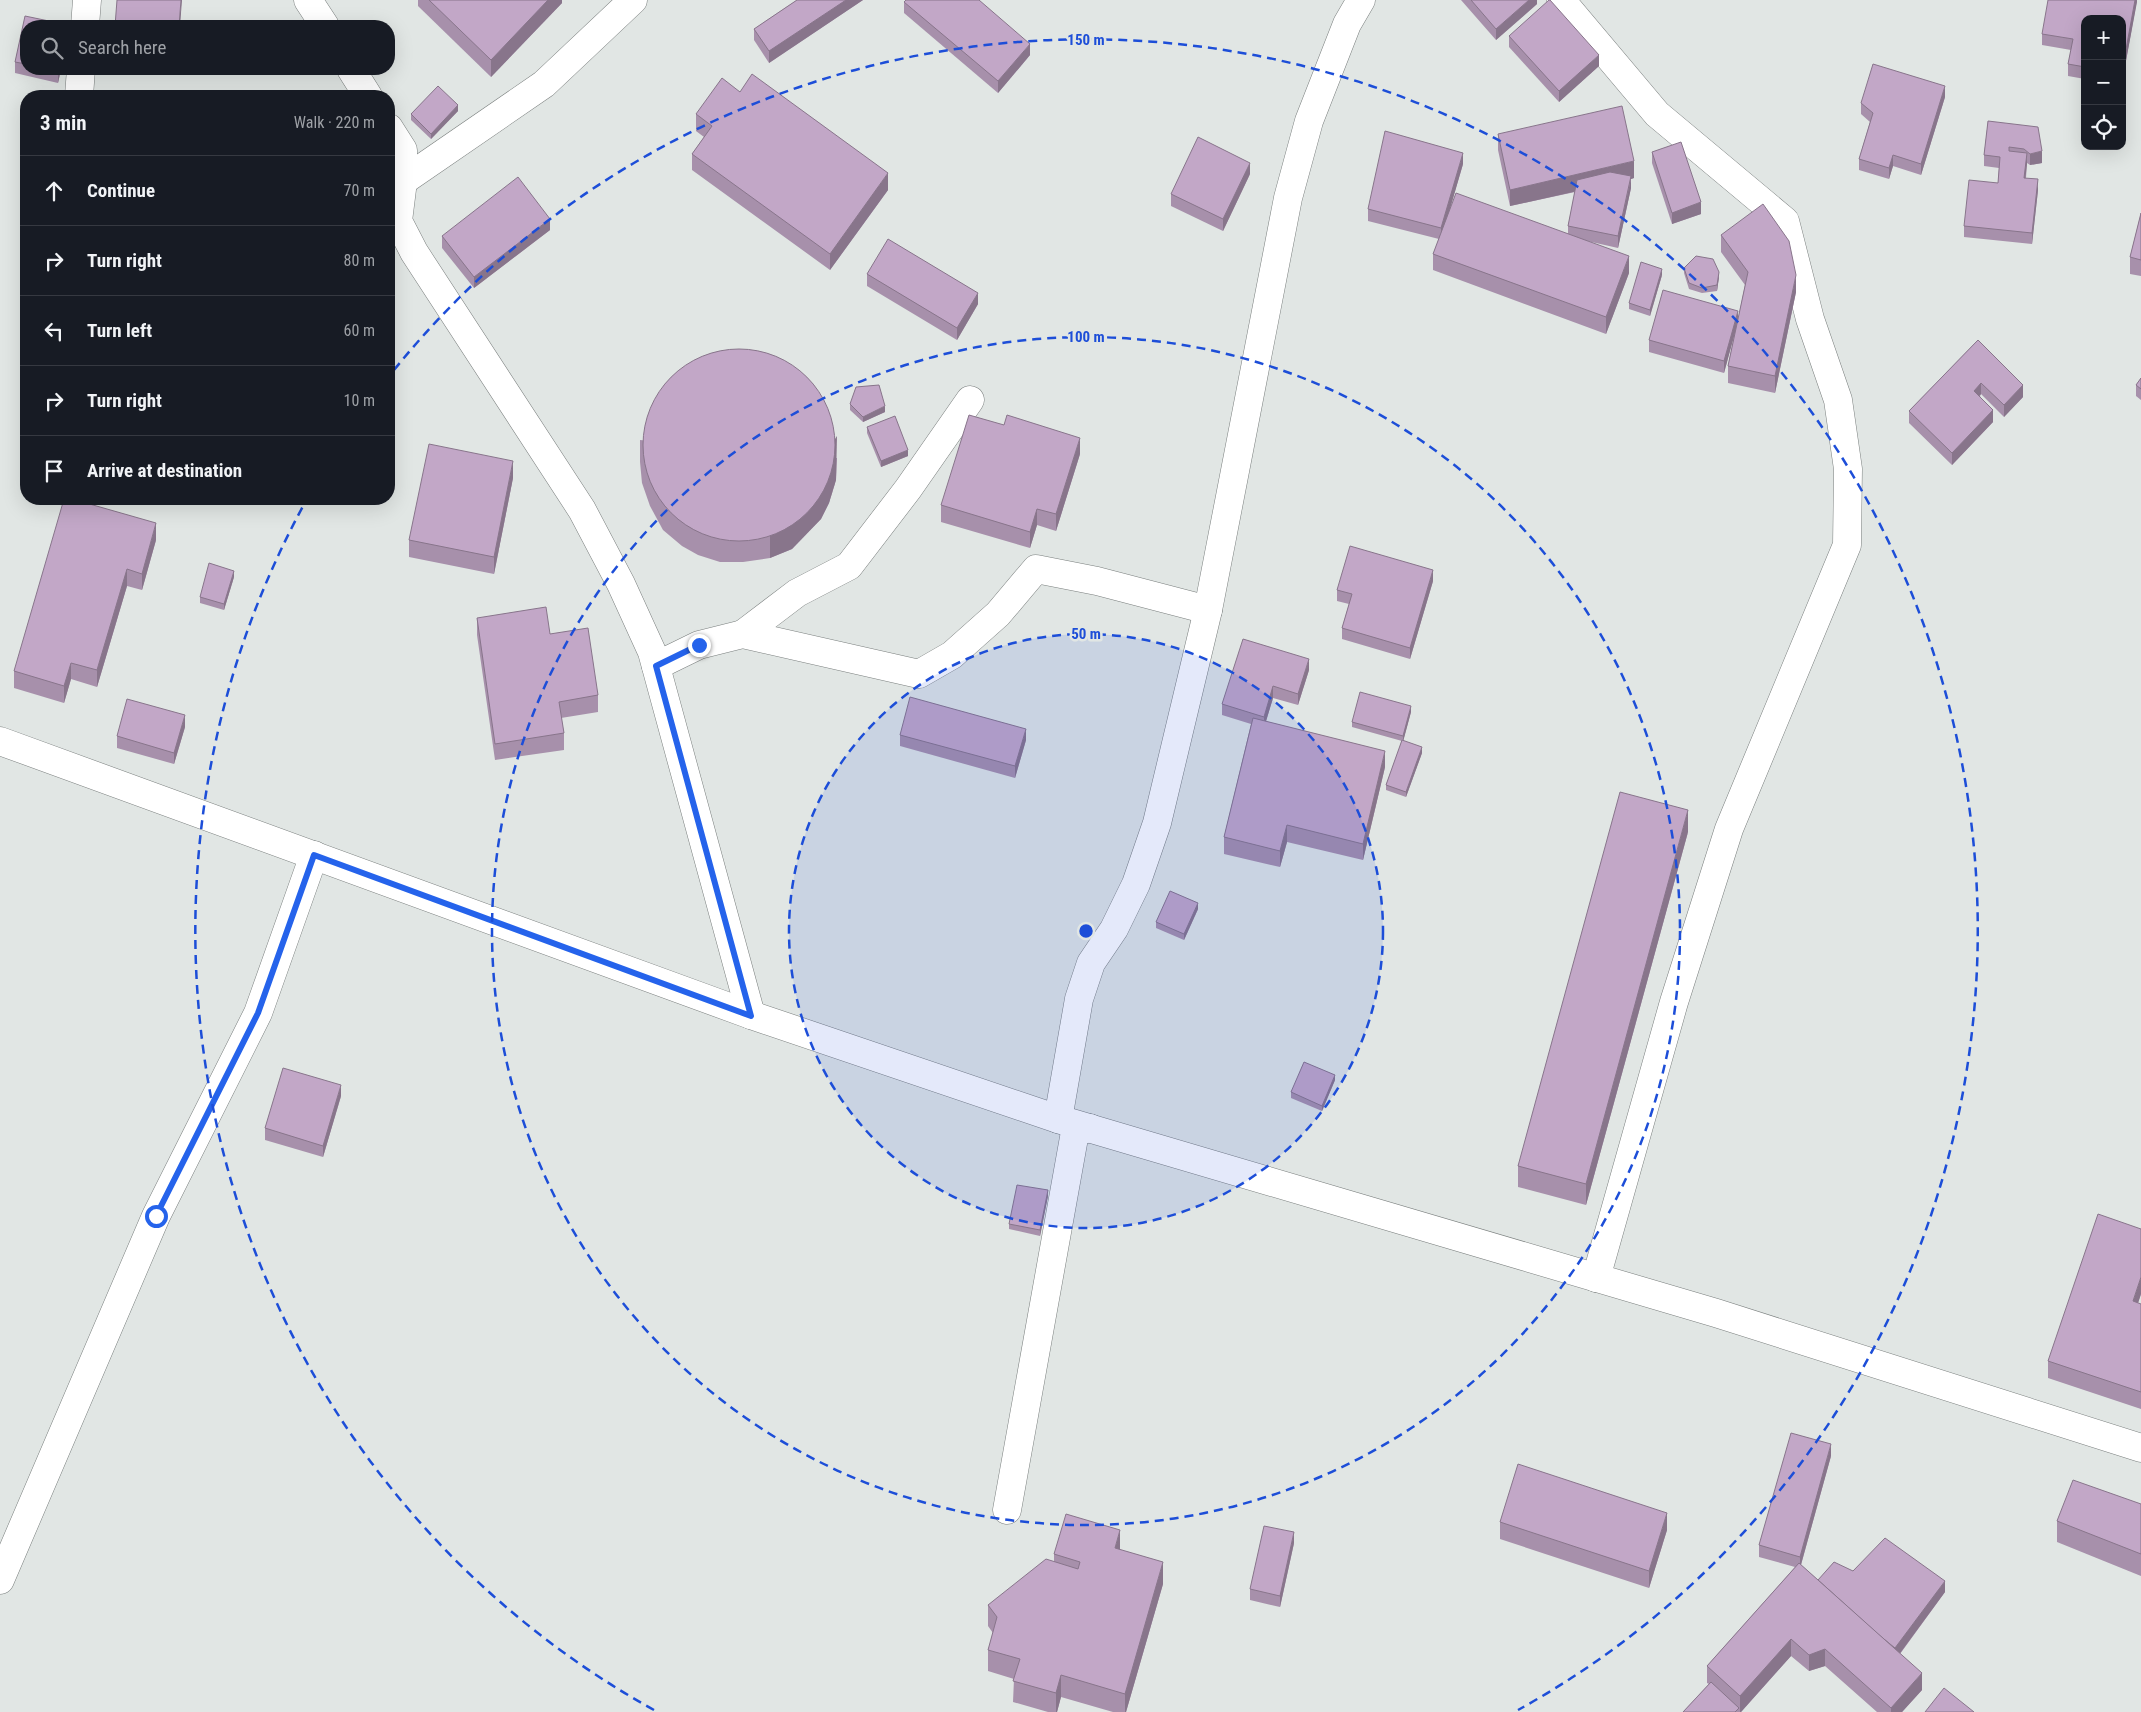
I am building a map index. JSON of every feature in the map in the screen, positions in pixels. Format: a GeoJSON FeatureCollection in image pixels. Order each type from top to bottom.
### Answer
{"type":"FeatureCollection","features":[{"type":"Feature","properties":{"kind":"street"},"geometry":{"type":"LineString","coordinates":[[85,20],[87,0]]}},
{"type":"Feature","properties":{"kind":"street"},"geometry":{"type":"LineString","coordinates":[[308,0],[321,20]]}},
{"type":"Feature","properties":{"kind":"street"},"geometry":{"type":"LineString","coordinates":[[403,181],[544,84],[633,0]]}},
{"type":"Feature","properties":{"kind":"street"},"geometry":{"type":"LineString","coordinates":[[1058,1119],[1079,999],[1092,963],[1114,929],[1136,884],[1154,831],[1208,610],[1288,198],[1309,121],[1347,24],[1361,0]]}},
{"type":"Feature","properties":{"kind":"street"},"geometry":{"type":"LineString","coordinates":[[1561,0],[1657,114],[1785,221],[1810,319],[1838,400],[1848,469],[1847,546],[1729,830],[1674,1002],[1596,1278]]}},
{"type":"Feature","properties":{"kind":"street"},"geometry":{"type":"LineString","coordinates":[[79,90],[81,75]]}},
{"type":"Feature","properties":{"kind":"street"},"geometry":{"type":"LineString","coordinates":[[355,75],[364,90]]}},
{"type":"Feature","properties":{"kind":"street"},"geometry":{"type":"LineString","coordinates":[[395,137],[403,150],[403,181],[395,217]]}},
{"type":"Feature","properties":{"kind":"street"},"geometry":{"type":"LineString","coordinates":[[395,223],[582,510],[625,592],[652,652],[751,1016]]}},
{"type":"Feature","properties":{"kind":"street"},"geometry":{"type":"LineString","coordinates":[[656,666],[699,645],[744,634],[797,592],[849,566],[908,489],[970,400]]}},
{"type":"Feature","properties":{"kind":"street"},"geometry":{"type":"LineString","coordinates":[[744,634],[919,674],[952,655],[998,614],[1036,569],[1097,581],[1208,610]]}},
{"type":"Feature","properties":{"kind":"street"},"geometry":{"type":"LineString","coordinates":[[0,741],[751,1016],[1058,1119],[1716,1313],[2141,1448]]}},
{"type":"Feature","properties":{"kind":"street"},"geometry":{"type":"LineString","coordinates":[[0,1580],[156,1216],[258,1013],[314,855]]}},
{"type":"Feature","properties":{"kind":"street"},"geometry":{"type":"LineString","coordinates":[[1007,1510],[1075,1132],[1090,1128]]}},
{"type":"Feature","properties":{"kind":"building"},"geometry":{"type":"Polygon","coordinates":[[[117,0],[181,0],[179,20],[115,20],[117,0]]]}},
{"type":"Feature","properties":{"kind":"building"},"geometry":{"type":"Polygon","coordinates":[[[429,0],[548,0],[491,60],[429,0]]]}},
{"type":"Feature","properties":{"kind":"building"},"geometry":{"type":"Polygon","coordinates":[[[797,0],[846,0],[769,51],[754,29],[797,0]]]}},
{"type":"Feature","properties":{"kind":"building"},"geometry":{"type":"Polygon","coordinates":[[[906,0],[979,0],[1030,44],[998,81],[904,2],[906,0]]]}},
{"type":"Feature","properties":{"kind":"building"},"geometry":{"type":"Polygon","coordinates":[[[1471,0],[1529,0],[1496,29],[1471,0]]]}},
{"type":"Feature","properties":{"kind":"building"},"geometry":{"type":"Polygon","coordinates":[[[1549,0],[1599,55],[1559,91],[1509,36],[1549,0]]]}},
{"type":"Feature","properties":{"kind":"building"},"geometry":{"type":"Polygon","coordinates":[[[2048,0],[2135,0],[2126,50],[2126,15],[2081,15],[2081,66],[2068,64],[2073,39],[2042,34],[2048,0]]]}},
{"type":"Feature","properties":{"kind":"building"},"geometry":{"type":"Polygon","coordinates":[[[25,16],[44,20],[24,20],[25,16]]]}},
{"type":"Feature","properties":{"kind":"building"},"geometry":{"type":"Polygon","coordinates":[[[20,39],[20,63],[15,62],[20,39]]]}},
{"type":"Feature","properties":{"kind":"building"},"geometry":{"type":"Polygon","coordinates":[[[1873,64],[1945,86],[1921,164],[1893,155],[1889,168],[1859,159],[1873,113],[1861,103],[1873,64]]]}},
{"type":"Feature","properties":{"kind":"building"},"geometry":{"type":"Polygon","coordinates":[[[752,74],[888,173],[830,254],[692,154],[712,126],[696,114],[722,78],[740,92],[752,74]]]}},
{"type":"Feature","properties":{"kind":"building"},"geometry":{"type":"Polygon","coordinates":[[[438,86],[458,105],[431,134],[411,114],[438,86]]]}},
{"type":"Feature","properties":{"kind":"building"},"geometry":{"type":"Polygon","coordinates":[[[1622,106],[1634,161],[1510,190],[1498,134],[1622,106]]]}},
{"type":"Feature","properties":{"kind":"building"},"geometry":{"type":"Polygon","coordinates":[[[1988,121],[2038,127],[2042,151],[2030,154],[2024,149],[2009,147],[2009,151],[2027,153],[2024,178],[2038,179],[2032,233],[1964,226],[1969,180],[1998,183],[2000,157],[1984,155],[1988,121]]]}},
{"type":"Feature","properties":{"kind":"building"},"geometry":{"type":"Polygon","coordinates":[[[1385,131],[1463,153],[1441,228],[1368,209],[1385,131]]]}},
{"type":"Feature","properties":{"kind":"building"},"geometry":{"type":"Polygon","coordinates":[[[1198,137],[1250,163],[1223,219],[1171,194],[1198,137]]]}},
{"type":"Feature","properties":{"kind":"building"},"geometry":{"type":"Polygon","coordinates":[[[1681,142],[1701,202],[1672,213],[1652,152],[1681,142]]]}},
{"type":"Feature","properties":{"kind":"building"},"geometry":{"type":"Polygon","coordinates":[[[1610,172],[1631,176],[1618,236],[1568,226],[1577,180],[1610,172]]]}},
{"type":"Feature","properties":{"kind":"building"},"geometry":{"type":"Polygon","coordinates":[[[518,177],[550,219],[474,277],[442,236],[518,177]]]}},
{"type":"Feature","properties":{"kind":"building"},"geometry":{"type":"Polygon","coordinates":[[[1456,193],[1629,256],[1606,317],[1433,254],[1456,193]]]}},
{"type":"Feature","properties":{"kind":"building"},"geometry":{"type":"Polygon","coordinates":[[[1763,204],[1789,241],[1796,275],[1775,376],[1728,366],[1748,272],[1721,235],[1763,204]]]}},
{"type":"Feature","properties":{"kind":"building"},"geometry":{"type":"Polygon","coordinates":[[[2141,213],[2141,260],[2130,257],[2141,213]]]}},
{"type":"Feature","properties":{"kind":"building"},"geometry":{"type":"Polygon","coordinates":[[[888,239],[978,293],[957,328],[867,274],[888,239]]]}},
{"type":"Feature","properties":{"kind":"building"},"geometry":{"type":"Polygon","coordinates":[[[1696,256],[1713,259],[1719,272],[1717,285],[1702,288],[1689,283],[1684,268],[1696,256]]]}},
{"type":"Feature","properties":{"kind":"building"},"geometry":{"type":"Polygon","coordinates":[[[1641,262],[1662,269],[1650,310],[1629,303],[1641,262]]]}},
{"type":"Feature","properties":{"kind":"building"},"geometry":{"type":"Polygon","coordinates":[[[1663,290],[1738,311],[1724,361],[1649,340],[1663,290]]]}},
{"type":"Feature","properties":{"kind":"building"},"geometry":{"type":"Polygon","coordinates":[[[1978,340],[2023,385],[2004,405],[1981,383],[1974,391],[1993,410],[1952,453],[1909,411],[1978,340]]]}},
{"type":"Feature","properties":{"kind":"building"},"geometry":{"type":"Polygon","coordinates":[[[748,349],[758,350],[784,360],[800,370],[814,384],[828,408],[834,426],[834,464],[828,482],[814,506],[800,520],[776,534],[758,540],[730,541],[720,540],[694,530],[678,520],[664,506],[650,482],[644,464],[643,436],[644,426],[654,400],[664,384],[678,370],[702,356],[720,350],[748,349]]]}},
{"type":"Feature","properties":{"kind":"building"},"geometry":{"type":"Polygon","coordinates":[[[2141,378],[2141,389],[2136,385],[2141,378]]]}},
{"type":"Feature","properties":{"kind":"building"},"geometry":{"type":"Polygon","coordinates":[[[879,385],[885,406],[863,417],[850,404],[856,387],[879,385]]]}},
{"type":"Feature","properties":{"kind":"building"},"geometry":{"type":"Polygon","coordinates":[[[969,415],[1004,425],[1007,415],[1080,438],[1056,514],[1037,509],[1030,532],[941,505],[969,415]]]}},
{"type":"Feature","properties":{"kind":"building"},"geometry":{"type":"Polygon","coordinates":[[[895,416],[908,450],[881,461],[867,427],[895,416]]]}},
{"type":"Feature","properties":{"kind":"building"},"geometry":{"type":"Polygon","coordinates":[[[429,444],[513,461],[494,557],[409,540],[429,444]]]}},
{"type":"Feature","properties":{"kind":"building"},"geometry":{"type":"Polygon","coordinates":[[[62,505],[93,505],[156,523],[142,574],[127,569],[97,670],[71,663],[64,686],[14,671],[62,505]]]}},
{"type":"Feature","properties":{"kind":"building"},"geometry":{"type":"Polygon","coordinates":[[[1350,546],[1433,570],[1410,648],[1342,628],[1352,594],[1337,590],[1350,546]]]}},
{"type":"Feature","properties":{"kind":"building"},"geometry":{"type":"Polygon","coordinates":[[[209,563],[234,571],[224,604],[200,597],[209,563]]]}},
{"type":"Feature","properties":{"kind":"building"},"geometry":{"type":"Polygon","coordinates":[[[546,607],[550,634],[588,628],[598,695],[559,702],[564,733],[495,744],[477,618],[546,607]]]}},
{"type":"Feature","properties":{"kind":"building"},"geometry":{"type":"Polygon","coordinates":[[[1243,639],[1309,659],[1298,694],[1273,686],[1264,717],[1222,704],[1243,639]]]}},
{"type":"Feature","properties":{"kind":"building"},"geometry":{"type":"Polygon","coordinates":[[[1360,692],[1411,706],[1403,736],[1352,722],[1360,692]]]}},
{"type":"Feature","properties":{"kind":"building"},"geometry":{"type":"Polygon","coordinates":[[[910,697],[1026,729],[1015,766],[900,735],[910,697]]]}},
{"type":"Feature","properties":{"kind":"building"},"geometry":{"type":"Polygon","coordinates":[[[127,699],[185,715],[174,753],[117,736],[127,699]]]}},
{"type":"Feature","properties":{"kind":"building"},"geometry":{"type":"Polygon","coordinates":[[[1253,718],[1385,751],[1363,844],[1287,825],[1280,851],[1224,837],[1253,718]]]}},
{"type":"Feature","properties":{"kind":"building"},"geometry":{"type":"Polygon","coordinates":[[[1402,740],[1422,747],[1406,792],[1386,785],[1402,740]]]}},
{"type":"Feature","properties":{"kind":"building"},"geometry":{"type":"Polygon","coordinates":[[[1620,792],[1688,810],[1586,1184],[1518,1166],[1620,792]]]}},
{"type":"Feature","properties":{"kind":"building"},"geometry":{"type":"Polygon","coordinates":[[[1170,891],[1198,903],[1184,934],[1156,922],[1170,891]]]}},
{"type":"Feature","properties":{"kind":"building"},"geometry":{"type":"Polygon","coordinates":[[[1304,1062],[1335,1075],[1322,1106],[1291,1092],[1304,1062]]]}},
{"type":"Feature","properties":{"kind":"building"},"geometry":{"type":"Polygon","coordinates":[[[283,1068],[341,1085],[323,1146],[265,1128],[283,1068]]]}},
{"type":"Feature","properties":{"kind":"building"},"geometry":{"type":"Polygon","coordinates":[[[1017,1185],[1048,1190],[1040,1230],[1009,1224],[1017,1185]]]}},
{"type":"Feature","properties":{"kind":"building"},"geometry":{"type":"Polygon","coordinates":[[[2098,1214],[2141,1229],[2141,1277],[2133,1301],[2141,1304],[2141,1392],[2048,1361],[2098,1214]]]}},
{"type":"Feature","properties":{"kind":"building"},"geometry":{"type":"Polygon","coordinates":[[[1791,1433],[1831,1444],[1800,1557],[1759,1545],[1791,1433]]]}},
{"type":"Feature","properties":{"kind":"building"},"geometry":{"type":"Polygon","coordinates":[[[1518,1464],[1667,1513],[1649,1571],[1500,1522],[1518,1464]]]}},
{"type":"Feature","properties":{"kind":"building"},"geometry":{"type":"Polygon","coordinates":[[[2073,1480],[2141,1504],[2141,1554],[2057,1521],[2073,1480]]]}},
{"type":"Feature","properties":{"kind":"building"},"geometry":{"type":"Polygon","coordinates":[[[1066,1514],[1120,1530],[1115,1548],[1163,1562],[1125,1694],[1061,1675],[1056,1693],[1013,1681],[1020,1659],[988,1650],[997,1617],[988,1605],[1046,1559],[1078,1569],[1080,1562],[1054,1554],[1066,1514]]]}},
{"type":"Feature","properties":{"kind":"building"},"geometry":{"type":"Polygon","coordinates":[[[1264,1526],[1294,1532],[1280,1596],[1250,1589],[1264,1526]]]}},
{"type":"Feature","properties":{"kind":"building"},"geometry":{"type":"Polygon","coordinates":[[[1885,1538],[1945,1581],[1895,1648],[1818,1580],[1834,1562],[1853,1571],[1885,1538]]]}},
{"type":"Feature","properties":{"kind":"building"},"geometry":{"type":"Polygon","coordinates":[[[1799,1563],[1922,1673],[1891,1708],[1825,1649],[1809,1655],[1791,1639],[1740,1696],[1707,1666],[1799,1563]]]}},
{"type":"Feature","properties":{"kind":"building"},"geometry":{"type":"Polygon","coordinates":[[[1711,1682],[1739,1708],[1735,1712],[1683,1712],[1711,1682]]]}},
{"type":"Feature","properties":{"kind":"building"},"geometry":{"type":"Polygon","coordinates":[[[1944,1688],[1974,1712],[1925,1712],[1944,1688]]]}},
{"type":"Feature","properties":{"kind":"route"},"geometry":{"type":"LineString","coordinates":[[156,1216],[258,1013],[314,855],[751,1016],[656,666],[699,645]]}}]}
